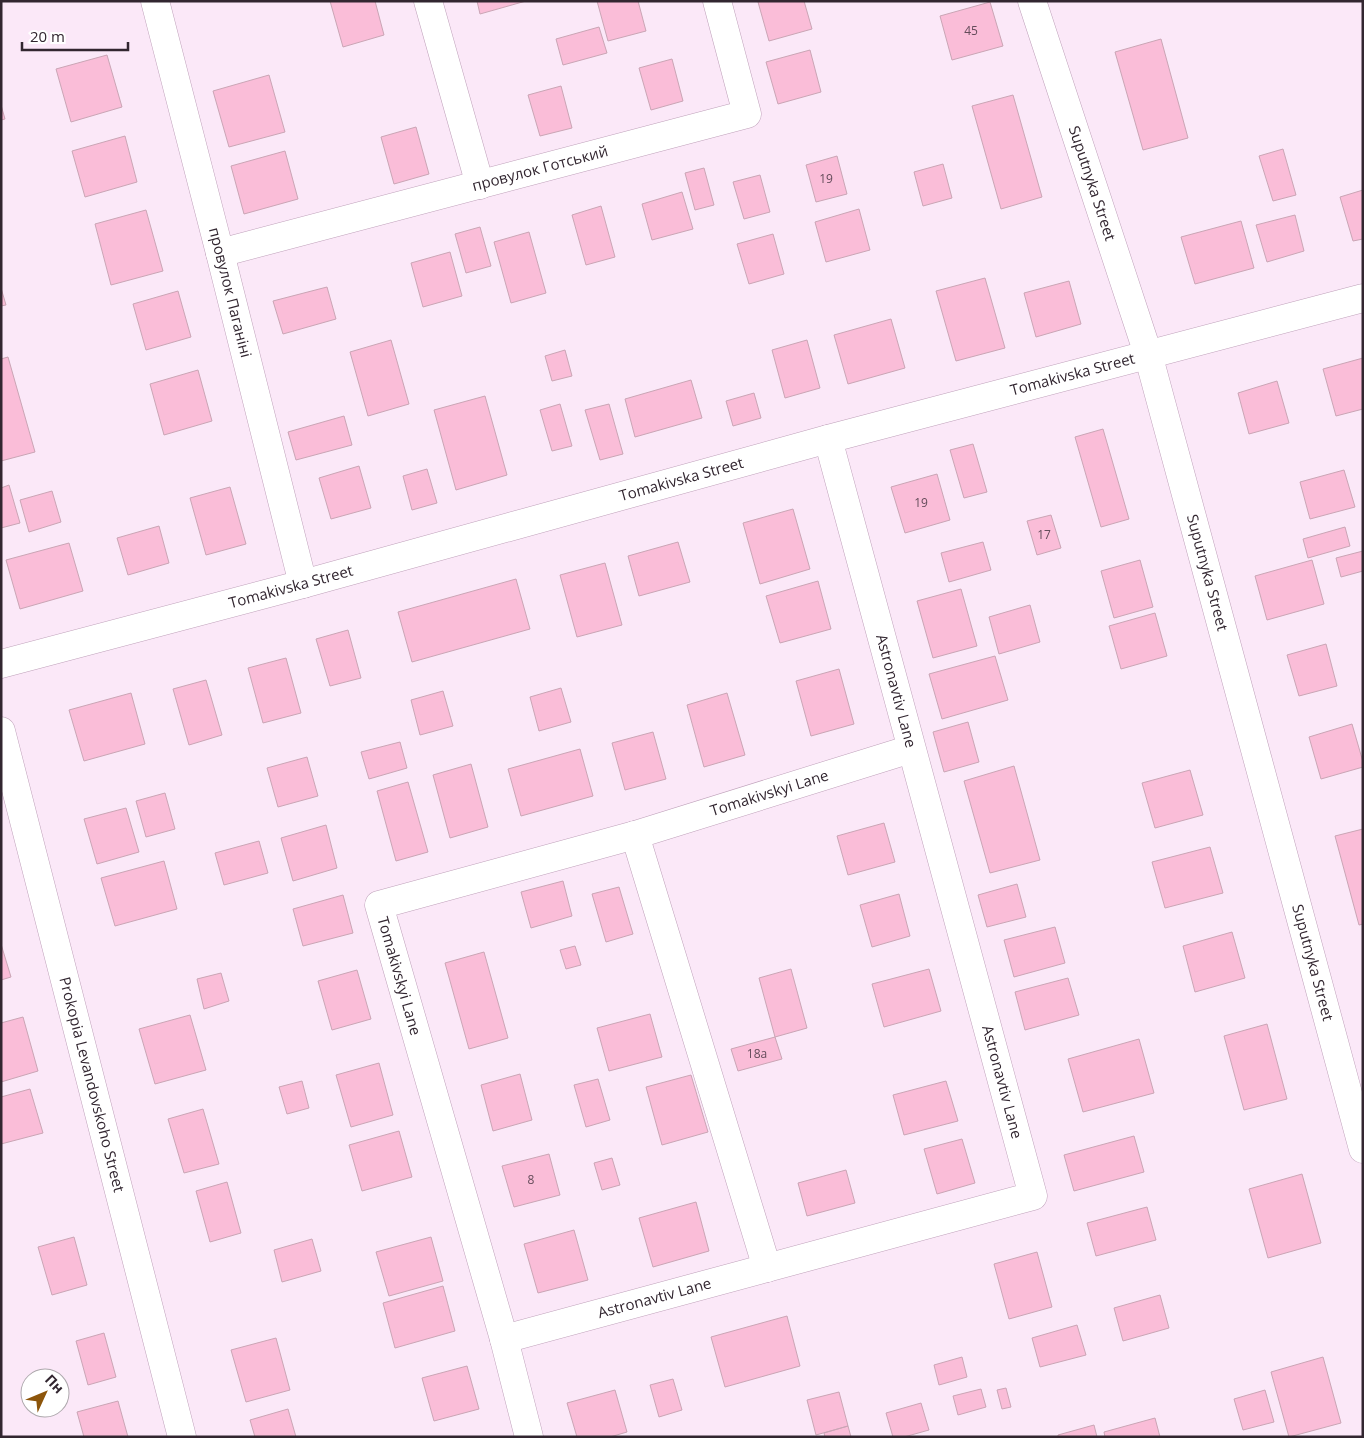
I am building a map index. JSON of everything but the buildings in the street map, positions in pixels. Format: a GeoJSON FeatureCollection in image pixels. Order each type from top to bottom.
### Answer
{"type":"FeatureCollection","features":[{"type":"Feature","properties":{"kind":"street","name":"провулок Паганіні"},"geometry":{"type":"LineString","coordinates":[[155,1],[303,584]]}},
{"type":"Feature","properties":{"kind":"street"},"geometry":{"type":"LineString","coordinates":[[428,1],[480,185]]}},
{"type":"Feature","properties":{"kind":"street","name":"провулок Готський"},"geometry":{"type":"LineString","coordinates":[[220,253],[747,114],[716,1]]}},
{"type":"Feature","properties":{"kind":"street","name":"Suputnyka Street"},"geometry":{"type":"LineString","coordinates":[[1032,1],[1148,354],[1363,1149]]}},
{"type":"Feature","properties":{"kind":"street","name":"Tomakivska Street"},"geometry":{"type":"LineString","coordinates":[[1,664],[303,584],[828,439],[1363,298]]}},
{"type":"Feature","properties":{"kind":"street","name":"Astronavtiv Lane"},"geometry":{"type":"LineString","coordinates":[[504,1339],[1033,1196],[828,439]]}},
{"type":"Feature","properties":{"kind":"street","name":"Prokopia Levandovskoho Street"},"geometry":{"type":"LineString","coordinates":[[1,731],[182,1437]]}},
{"type":"Feature","properties":{"kind":"street","name":"Tomakivskyi Lane"},"geometry":{"type":"LineString","coordinates":[[529,1437],[504,1339],[379,905],[635,835],[911,749]]}},
{"type":"Feature","properties":{"kind":"street"},"geometry":{"type":"LineString","coordinates":[[635,835],[767,1268]]}}]}
